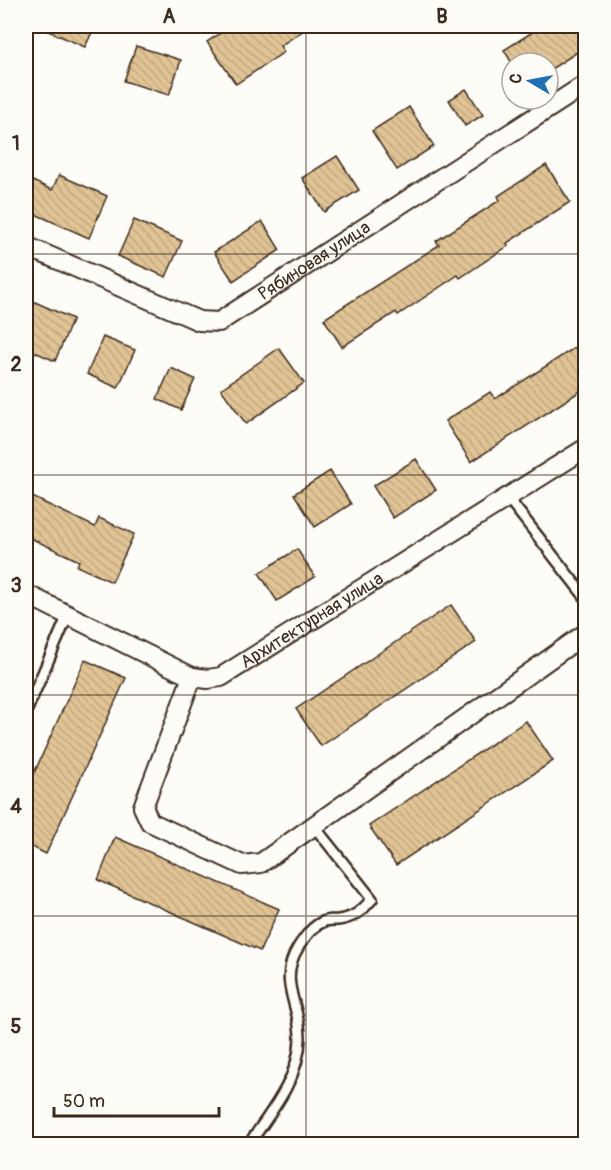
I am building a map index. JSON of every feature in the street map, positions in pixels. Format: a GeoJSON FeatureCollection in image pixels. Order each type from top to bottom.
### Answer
{"type":"FeatureCollection","features":[{"type":"Feature","properties":{"kind":"street","name":"Рябиновая улица"},"geometry":{"type":"LineString","coordinates":[[26,246],[199,321],[219,322],[585,84]]}},
{"type":"Feature","properties":{"kind":"street","name":"Архитектурная улица"},"geometry":{"type":"LineString","coordinates":[[26,594],[192,677],[208,679],[221,677],[585,448]]}},
{"type":"Feature","properties":{"kind":"street"},"geometry":{"type":"LineString","coordinates":[[192,677],[143,807],[150,822],[242,865],[261,863],[585,633]]}},
{"type":"Feature","properties":{"kind":"lane"},"geometry":{"type":"LineString","coordinates":[[508,498],[585,598]]}},
{"type":"Feature","properties":{"kind":"lane"},"geometry":{"type":"LineString","coordinates":[[26,712],[68,615]]}},
{"type":"Feature","properties":{"kind":"lane"},"geometry":{"type":"LineString","coordinates":[[249,1144],[283,1094],[297,1061],[300,1040],[299,1019],[290,990],[289,971],[298,948],[311,929],[324,921],[348,919],[362,912],[372,899],[314,826]]}},
{"type":"Feature","properties":{"kind":"building"},"geometry":{"type":"Polygon","coordinates":[[[37,26],[95,26],[85,47],[37,26]]]}},
{"type":"Feature","properties":{"kind":"building"},"geometry":{"type":"Polygon","coordinates":[[[231,26],[310,26],[280,46],[284,52],[236,84],[207,42],[231,26]]]}},
{"type":"Feature","properties":{"kind":"building"},"geometry":{"type":"Polygon","coordinates":[[[542,26],[574,26],[585,43],[585,47],[560,63],[560,51],[504,50],[542,26]]]}},
{"type":"Feature","properties":{"kind":"building"},"geometry":{"type":"Polygon","coordinates":[[[136,46],[181,60],[169,95],[124,81],[136,46]]]}},
{"type":"Feature","properties":{"kind":"building"},"geometry":{"type":"Polygon","coordinates":[[[466,89],[483,115],[465,126],[449,100],[466,89]]]}},
{"type":"Feature","properties":{"kind":"building"},"geometry":{"type":"Polygon","coordinates":[[[409,107],[434,146],[397,170],[372,131],[409,107]]]}},
{"type":"Feature","properties":{"kind":"building"},"geometry":{"type":"Polygon","coordinates":[[[337,156],[359,190],[324,212],[302,178],[337,156]]]}},
{"type":"Feature","properties":{"kind":"building"},"geometry":{"type":"Polygon","coordinates":[[[546,165],[570,202],[507,243],[508,246],[460,278],[458,275],[398,315],[396,312],[342,347],[324,319],[439,245],[436,241],[500,200],[498,196],[546,165]]]}},
{"type":"Feature","properties":{"kind":"building"},"geometry":{"type":"Polygon","coordinates":[[[59,175],[107,196],[89,238],[26,210],[26,178],[52,190],[59,175]]]}},
{"type":"Feature","properties":{"kind":"building"},"geometry":{"type":"Polygon","coordinates":[[[134,220],[182,241],[166,277],[118,256],[134,220]]]}},
{"type":"Feature","properties":{"kind":"building"},"geometry":{"type":"Polygon","coordinates":[[[262,221],[280,250],[233,281],[214,252],[262,221]]]}},
{"type":"Feature","properties":{"kind":"building"},"geometry":{"type":"Polygon","coordinates":[[[26,298],[73,319],[55,361],[26,348],[26,298]]]}},
{"type":"Feature","properties":{"kind":"building"},"geometry":{"type":"Polygon","coordinates":[[[103,337],[135,350],[118,388],[87,374],[103,337]]]}},
{"type":"Feature","properties":{"kind":"building"},"geometry":{"type":"Polygon","coordinates":[[[585,341],[585,388],[471,462],[445,421],[490,392],[495,399],[585,341]]]}},
{"type":"Feature","properties":{"kind":"building"},"geometry":{"type":"Polygon","coordinates":[[[279,348],[304,383],[246,424],[221,389],[279,348]]]}},
{"type":"Feature","properties":{"kind":"building"},"geometry":{"type":"Polygon","coordinates":[[[171,368],[195,379],[181,410],[157,399],[171,368]]]}},
{"type":"Feature","properties":{"kind":"building"},"geometry":{"type":"Polygon","coordinates":[[[416,459],[436,490],[393,518],[373,486],[416,459]]]}},
{"type":"Feature","properties":{"kind":"building"},"geometry":{"type":"Polygon","coordinates":[[[330,471],[351,504],[315,527],[294,494],[330,471]]]}},
{"type":"Feature","properties":{"kind":"building"},"geometry":{"type":"Polygon","coordinates":[[[26,494],[95,527],[99,518],[134,534],[112,582],[77,566],[79,561],[26,536],[26,494]]]}},
{"type":"Feature","properties":{"kind":"building"},"geometry":{"type":"Polygon","coordinates":[[[297,549],[315,577],[277,601],[259,573],[297,549]]]}},
{"type":"Feature","properties":{"kind":"building"},"geometry":{"type":"Polygon","coordinates":[[[451,605],[476,642],[321,746],[296,709],[451,605]]]}},
{"type":"Feature","properties":{"kind":"building"},"geometry":{"type":"Polygon","coordinates":[[[85,660],[126,678],[46,854],[26,844],[26,791],[85,660]]]}},
{"type":"Feature","properties":{"kind":"building"},"geometry":{"type":"Polygon","coordinates":[[[526,721],[553,761],[396,865],[369,826],[526,721]]]}},
{"type":"Feature","properties":{"kind":"building"},"geometry":{"type":"Polygon","coordinates":[[[115,837],[279,909],[260,951],[98,880],[115,837]]]}}]}
